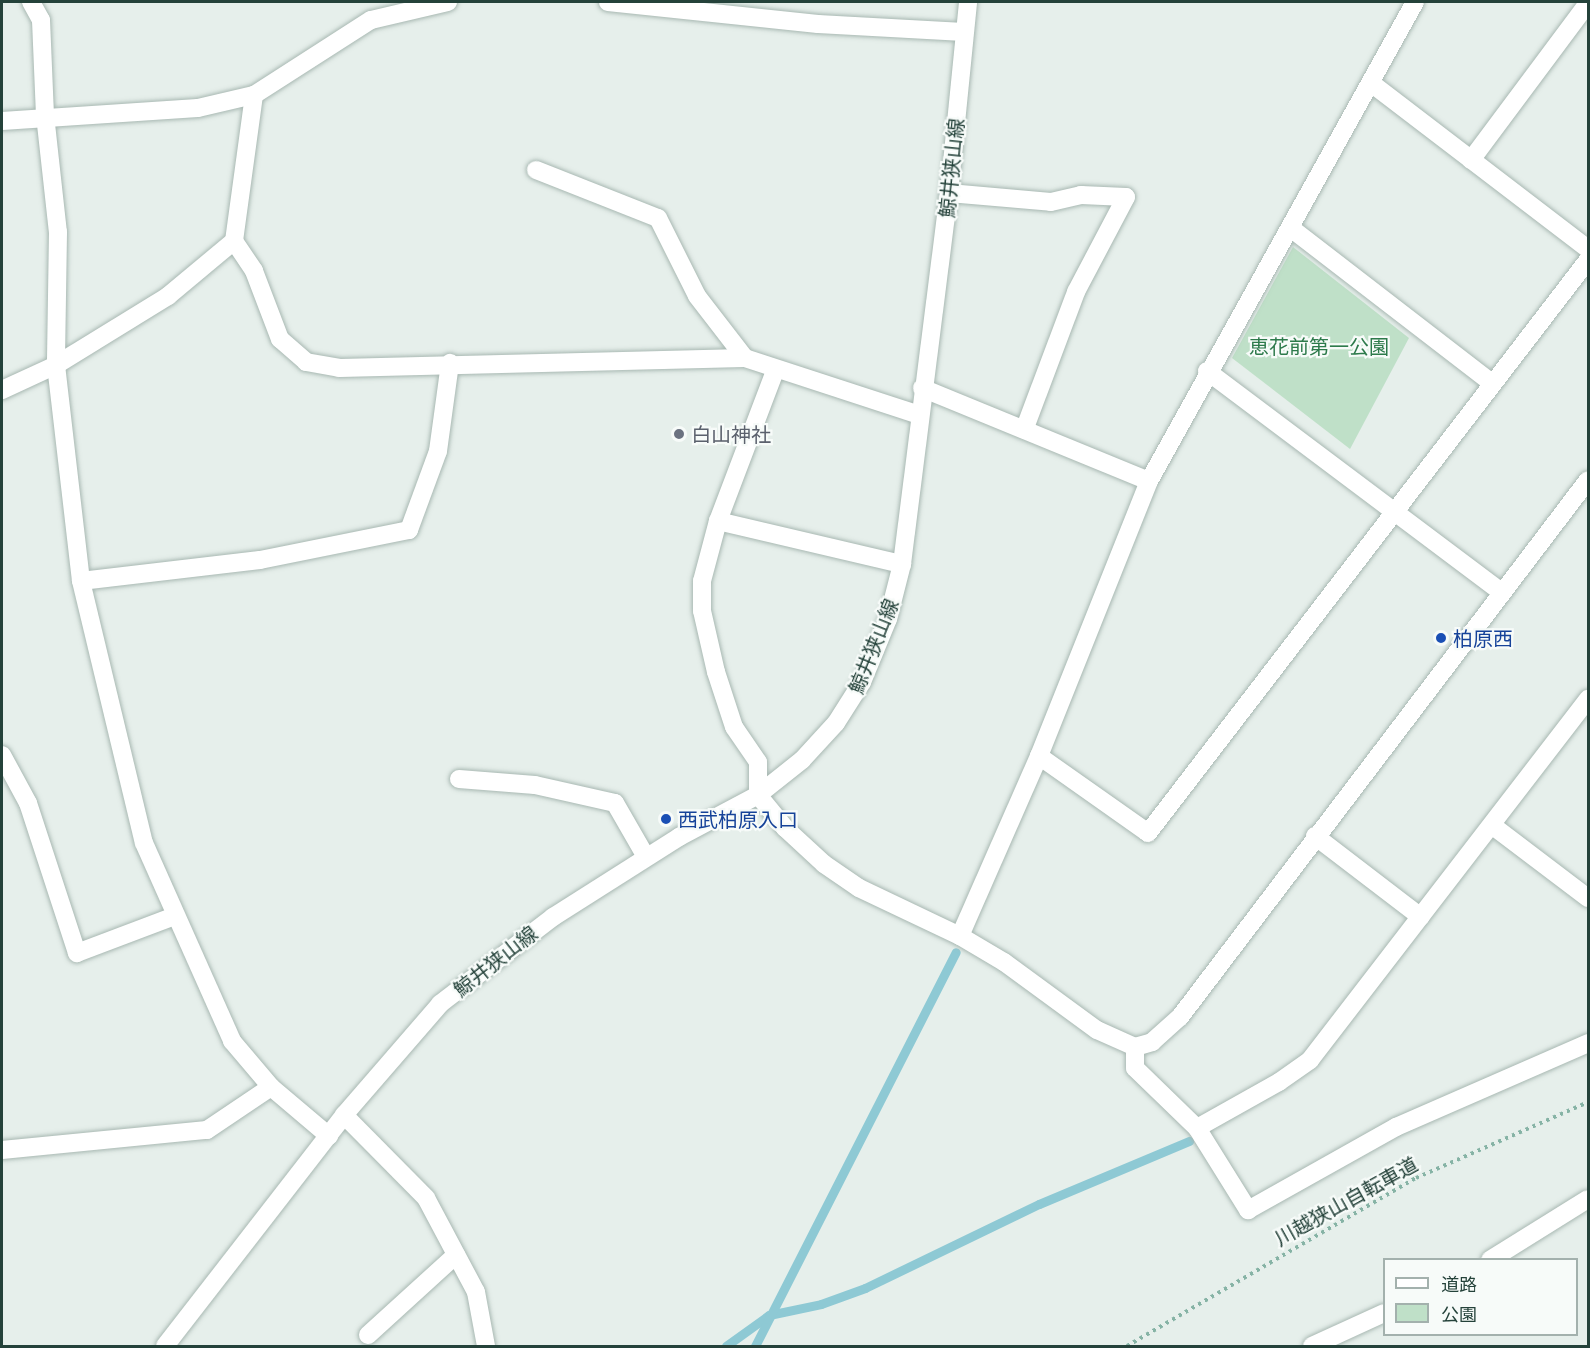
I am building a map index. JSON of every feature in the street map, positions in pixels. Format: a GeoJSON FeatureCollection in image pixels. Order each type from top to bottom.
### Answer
{"type":"FeatureCollection","features":[{"type":"Feature","properties":{"kind":"street"},"geometry":{"type":"LineString","coordinates":[[31,2],[41,20],[45,116],[58,232],[56,365],[81,581],[144,843],[232,1041],[271,1087],[329,1136]]}},
{"type":"Feature","properties":{"kind":"street"},"geometry":{"type":"LineString","coordinates":[[371,20],[373,2]]}},
{"type":"Feature","properties":{"kind":"street"},"geometry":{"type":"LineString","coordinates":[[2,121],[45,116],[198,108],[254,95],[371,20],[448,2]]}},
{"type":"Feature","properties":{"kind":"street"},"geometry":{"type":"LineString","coordinates":[[608,2],[818,24],[964,32]]}},
{"type":"Feature","properties":{"kind":"street","name":"鯨井狭山線"},"geometry":{"type":"LineString","coordinates":[[165,1347],[344,1115],[440,1004],[553,916],[646,857],[758,795],[802,760],[836,723],[857,690],[888,619],[902,564],[922,388],[949,194],[968,2]]}},
{"type":"Feature","properties":{"kind":"street"},"geometry":{"type":"LineString","coordinates":[[960,936],[1039,756],[1149,481],[1207,371],[1292,229],[1415,2]]}},
{"type":"Feature","properties":{"kind":"street"},"geometry":{"type":"LineString","coordinates":[[1471,160],[1588,3]]}},
{"type":"Feature","properties":{"kind":"street"},"geometry":{"type":"LineString","coordinates":[[1371,83],[1588,249]]}},
{"type":"Feature","properties":{"kind":"street"},"geometry":{"type":"LineString","coordinates":[[254,95],[234,241],[254,272],[280,339],[306,362],[339,368],[450,363],[745,358],[775,370],[919,416]]}},
{"type":"Feature","properties":{"kind":"street"},"geometry":{"type":"LineString","coordinates":[[536,170],[658,218],[697,296],[745,358]]}},
{"type":"Feature","properties":{"kind":"street"},"geometry":{"type":"LineString","coordinates":[[949,194],[1051,202],[1081,195],[1126,196],[1076,292],[1024,430]]}},
{"type":"Feature","properties":{"kind":"street"},"geometry":{"type":"LineString","coordinates":[[1292,229],[1492,383]]}},
{"type":"Feature","properties":{"kind":"street"},"geometry":{"type":"LineString","coordinates":[[2,390],[56,365],[168,296],[234,241]]}},
{"type":"Feature","properties":{"kind":"street"},"geometry":{"type":"LineString","coordinates":[[1039,756],[1148,833],[1588,260]]}},
{"type":"Feature","properties":{"kind":"street"},"geometry":{"type":"LineString","coordinates":[[81,581],[260,560],[409,530],[438,451],[450,363]]}},
{"type":"Feature","properties":{"kind":"street"},"geometry":{"type":"LineString","coordinates":[[775,370],[718,521],[702,581],[702,611],[734,727],[758,762],[758,795],[784,828],[824,864],[859,888],[960,936],[1004,962],[1097,1030],[1135,1047],[1152,1042],[1179,1017],[1588,480]]}},
{"type":"Feature","properties":{"kind":"street"},"geometry":{"type":"LineString","coordinates":[[1207,371],[1501,592]]}},
{"type":"Feature","properties":{"kind":"street"},"geometry":{"type":"LineString","coordinates":[[922,388],[1149,481]]}},
{"type":"Feature","properties":{"kind":"street"},"geometry":{"type":"LineString","coordinates":[[718,521],[902,564]]}},
{"type":"Feature","properties":{"kind":"street"},"geometry":{"type":"LineString","coordinates":[[1197,1128],[1279,1082],[1310,1060],[1493,826],[1588,699]]}},
{"type":"Feature","properties":{"kind":"street"},"geometry":{"type":"LineString","coordinates":[[2,755],[28,803],[77,953],[175,916]]}},
{"type":"Feature","properties":{"kind":"street"},"geometry":{"type":"LineString","coordinates":[[459,779],[535,785],[615,802],[646,857]]}},
{"type":"Feature","properties":{"kind":"street"},"geometry":{"type":"LineString","coordinates":[[1493,826],[1588,898]]}},
{"type":"Feature","properties":{"kind":"street"},"geometry":{"type":"LineString","coordinates":[[1315,836],[1421,917]]}},
{"type":"Feature","properties":{"kind":"street"},"geometry":{"type":"LineString","coordinates":[[1135,1047],[1136,1068],[1197,1128],[1248,1210],[1396,1127],[1588,1043]]}},
{"type":"Feature","properties":{"kind":"street"},"geometry":{"type":"LineString","coordinates":[[2,1150],[207,1130],[271,1087]]}},
{"type":"Feature","properties":{"kind":"street"},"geometry":{"type":"LineString","coordinates":[[344,1115],[426,1198],[476,1292],[486,1347]]}},
{"type":"Feature","properties":{"kind":"street"},"geometry":{"type":"LineString","coordinates":[[1493,1258],[1588,1199]]}},
{"type":"Feature","properties":{"kind":"street"},"geometry":{"type":"LineString","coordinates":[[368,1335],[456,1255]]}},
{"type":"Feature","properties":{"kind":"street"},"geometry":{"type":"LineString","coordinates":[[1312,1347],[1383,1313]]}},
{"type":"Feature","properties":{"kind":"path","name":"川越狭山自転車道"},"geometry":{"type":"LineString","coordinates":[[1128,1347],[1416,1178],[1588,1102]]}},
{"type":"Feature","properties":{"kind":"green space","name":"恵花前第一公園"},"geometry":{"type":"Polygon","coordinates":[[[1293,247],[1409,338],[1350,449],[1232,358],[1293,247]]]}},
{"type":"Feature","properties":{"kind":"waterway"},"geometry":{"type":"LineString","coordinates":[[755,1346],[956,952]]}},
{"type":"Feature","properties":{"kind":"waterway"},"geometry":{"type":"LineString","coordinates":[[726,1346],[769,1315],[821,1304],[865,1288],[1039,1204],[1189,1141]]}},
{"type":"Feature","properties":{"kind":"place","name":"白山神社"},"geometry":{"type":"Point","coordinates":[679,434]}},
{"type":"Feature","properties":{"kind":"place","name":"柏原西"},"geometry":{"type":"Point","coordinates":[1441,638]}},
{"type":"Feature","properties":{"kind":"place","name":"西武柏原入口"},"geometry":{"type":"Point","coordinates":[666,819]}}]}
